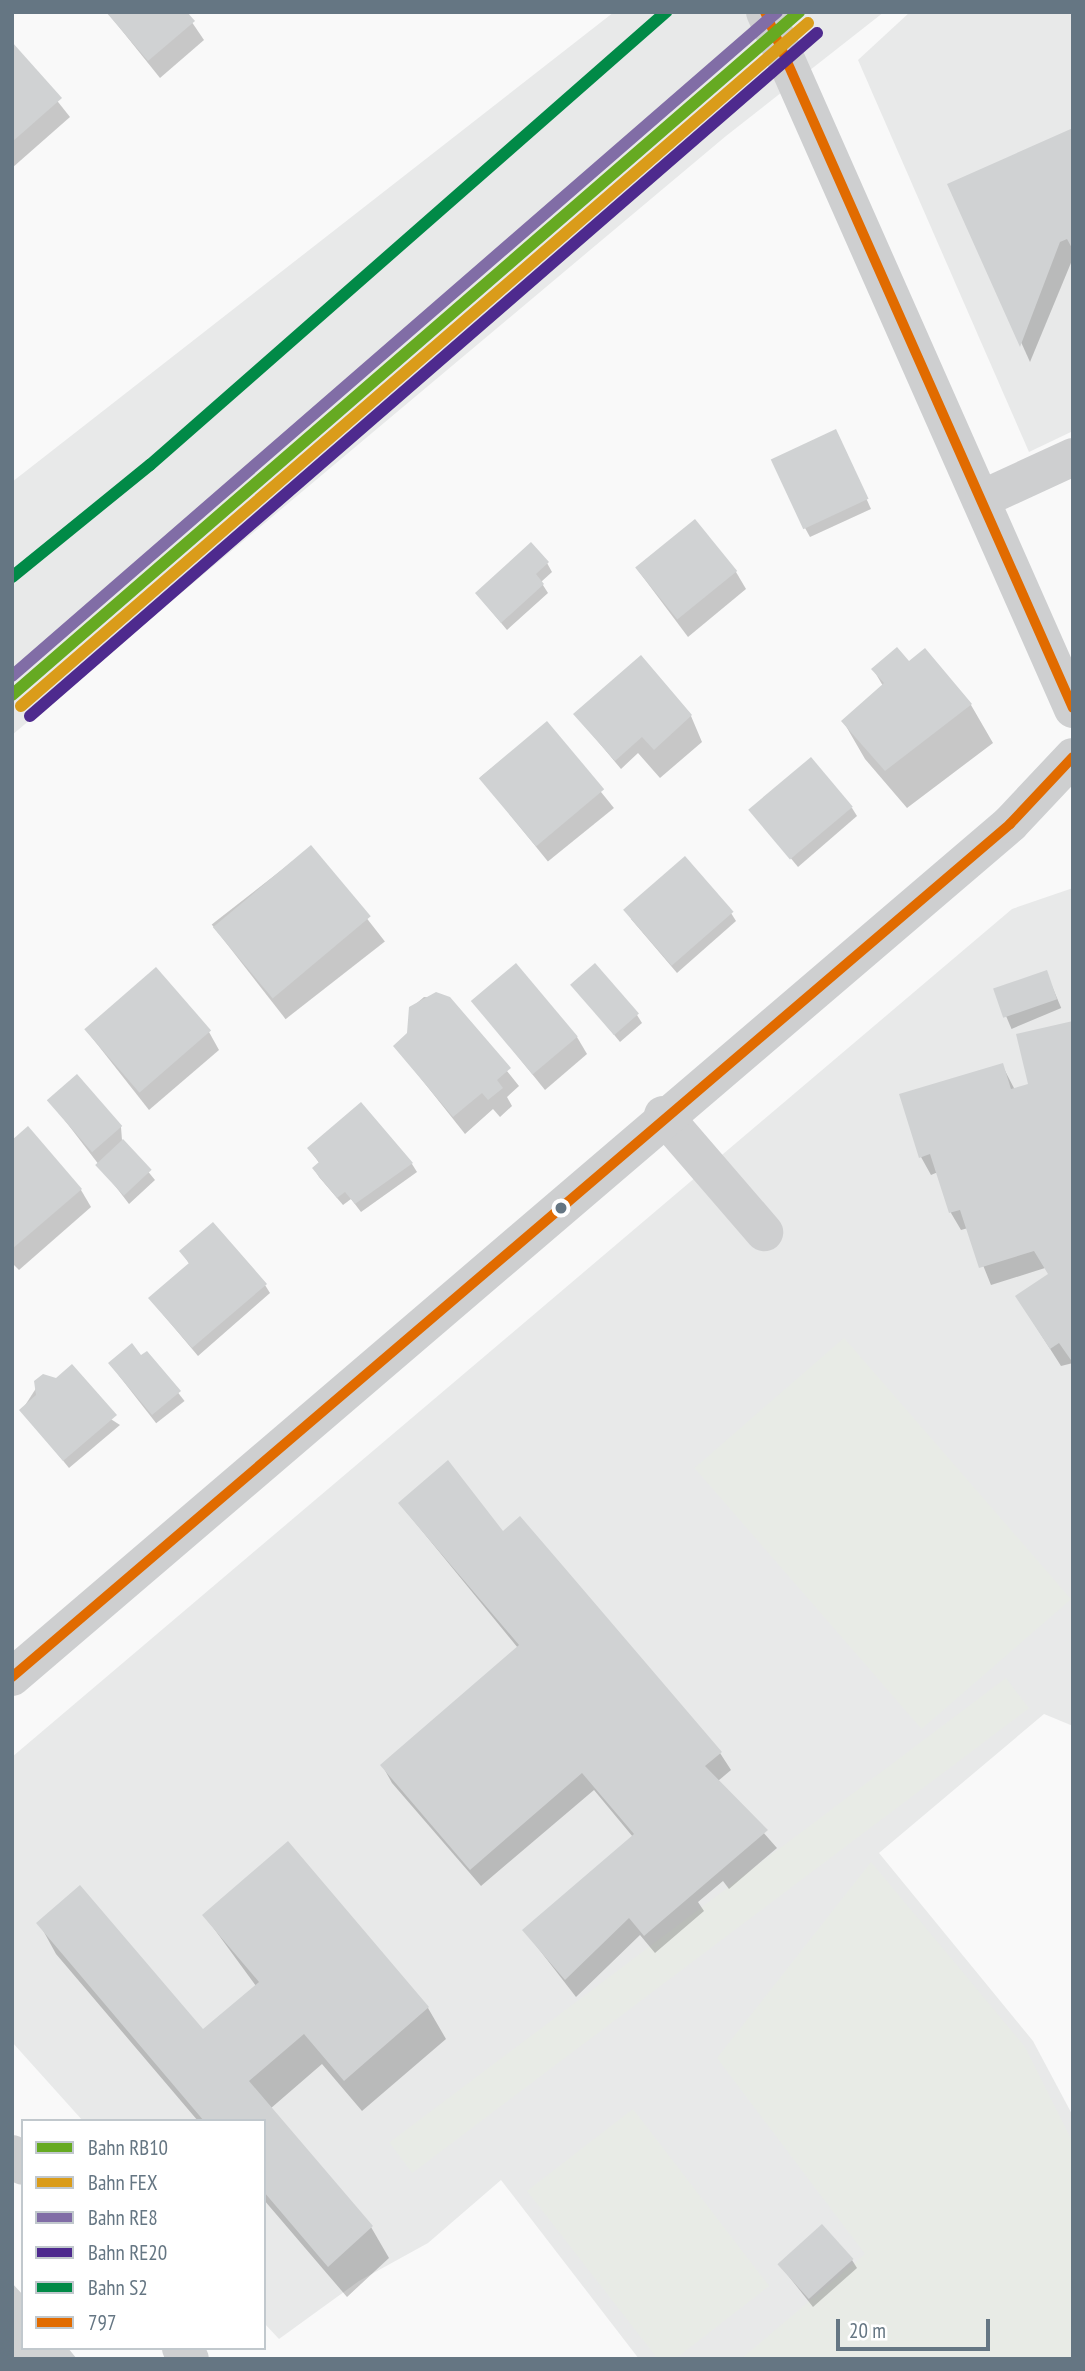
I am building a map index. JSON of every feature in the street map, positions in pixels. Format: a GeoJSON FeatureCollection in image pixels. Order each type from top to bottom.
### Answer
{"type":"FeatureCollection","features":[{"type":"Feature","properties":{"kind":"street"},"geometry":{"type":"LineString","coordinates":[[765,12],[984,498],[1073,709]]}},
{"type":"Feature","properties":{"kind":"street"},"geometry":{"type":"LineString","coordinates":[[984,498],[1073,457]]}},
{"type":"Feature","properties":{"kind":"street"},"geometry":{"type":"LineString","coordinates":[[12,1677],[663,1115],[1010,824],[1073,757]]}},
{"type":"Feature","properties":{"kind":"street"},"geometry":{"type":"LineString","coordinates":[[663,1115],[764,1232]]}},
{"type":"Feature","properties":{"kind":"shaded area"},"geometry":{"type":"Polygon","coordinates":[[[614,12],[884,12],[726,136],[12,735],[12,482],[614,12]]]}},
{"type":"Feature","properties":{"kind":"shaded area"},"geometry":{"type":"Polygon","coordinates":[[[910,12],[1073,12],[1073,431],[1029,452],[858,60],[910,12]]]}},
{"type":"Feature","properties":{"kind":"shaded area"},"geometry":{"type":"Polygon","coordinates":[[[1073,888],[1073,1726],[1044,1714],[879,1853],[1033,2041],[1073,2116],[1073,2359],[639,2359],[501,2180],[428,2243],[359,2281],[279,2339],[266,2325],[266,2119],[81,2119],[12,2042],[12,1757],[1012,909],[1073,888]]]}},
{"type":"Feature","properties":{"kind":"shaded area"},"geometry":{"type":"Polygon","coordinates":[[[844,1338],[1071,1599],[922,1729],[695,1468],[844,1338]]]}},
{"type":"Feature","properties":{"kind":"shaded area"},"geometry":{"type":"Polygon","coordinates":[[[1006,1678],[1029,1708],[412,2173],[389,2143],[1006,1678]]]}},
{"type":"Feature","properties":{"kind":"shaded area"},"geometry":{"type":"Polygon","coordinates":[[[871,1862],[1025,2047],[1073,2143],[1073,2359],[741,2359],[865,2254],[717,2058],[871,1862]]]}},
{"type":"Feature","properties":{"kind":"shaded area"},"geometry":{"type":"Polygon","coordinates":[[[633,2109],[769,2286],[675,2359],[658,2359],[527,2191],[633,2109]]]}},
{"type":"Feature","properties":{"kind":"building"},"geometry":{"type":"Polygon","coordinates":[[[106,12],[187,12],[195,21],[148,61],[106,12]]]}},
{"type":"Feature","properties":{"kind":"building"},"geometry":{"type":"Polygon","coordinates":[[[12,42],[62,98],[12,142],[12,42]]]}},
{"type":"Feature","properties":{"kind":"building"},"geometry":{"type":"Polygon","coordinates":[[[1073,128],[1073,250],[1067,239],[1060,242],[1020,347],[947,184],[1073,128]]]}},
{"type":"Feature","properties":{"kind":"building"},"geometry":{"type":"Polygon","coordinates":[[[836,429],[869,499],[803,529],[771,459],[836,429]]]}},
{"type":"Feature","properties":{"kind":"building"},"geometry":{"type":"Polygon","coordinates":[[[695,519],[737,571],[677,620],[635,567],[695,519]]]}},
{"type":"Feature","properties":{"kind":"building"},"geometry":{"type":"Polygon","coordinates":[[[531,542],[549,562],[536,574],[544,584],[501,623],[475,593],[531,542]]]}},
{"type":"Feature","properties":{"kind":"building"},"geometry":{"type":"Polygon","coordinates":[[[897,647],[909,661],[925,648],[972,704],[885,771],[841,721],[884,683],[871,669],[897,647]]]}},
{"type":"Feature","properties":{"kind":"building"},"geometry":{"type":"Polygon","coordinates":[[[641,655],[692,715],[654,750],[642,737],[615,761],[573,714],[641,655]]]}},
{"type":"Feature","properties":{"kind":"building"},"geometry":{"type":"Polygon","coordinates":[[[547,721],[604,789],[536,846],[479,778],[547,721]]]}},
{"type":"Feature","properties":{"kind":"building"},"geometry":{"type":"Polygon","coordinates":[[[811,757],[853,807],[790,860],[748,810],[811,757]]]}},
{"type":"Feature","properties":{"kind":"building"},"geometry":{"type":"Polygon","coordinates":[[[311,845],[371,916],[273,999],[213,927],[311,845]]]}},
{"type":"Feature","properties":{"kind":"building"},"geometry":{"type":"Polygon","coordinates":[[[685,856],[734,912],[672,966],[623,910],[685,856]]]}},
{"type":"Feature","properties":{"kind":"building"},"geometry":{"type":"Polygon","coordinates":[[[516,963],[578,1037],[533,1074],[471,1001],[516,963]]]}},
{"type":"Feature","properties":{"kind":"building"},"geometry":{"type":"Polygon","coordinates":[[[595,963],[639,1014],[614,1035],[570,985],[595,963]]]}},
{"type":"Feature","properties":{"kind":"building"},"geometry":{"type":"Polygon","coordinates":[[[156,967],[211,1030],[139,1093],[84,1029],[156,967]]]}},
{"type":"Feature","properties":{"kind":"building"},"geometry":{"type":"Polygon","coordinates":[[[1047,970],[1057,999],[1003,1018],[993,989],[1047,970]]]}},
{"type":"Feature","properties":{"kind":"building"},"geometry":{"type":"Polygon","coordinates":[[[436,992],[450,997],[511,1068],[497,1080],[503,1088],[488,1100],[482,1093],[453,1117],[393,1046],[407,1033],[409,1007],[436,992]]]}},
{"type":"Feature","properties":{"kind":"building"},"geometry":{"type":"Polygon","coordinates":[[[1073,1021],[1073,1363],[1059,1343],[1050,1349],[1015,1296],[1048,1274],[1034,1251],[979,1268],[960,1210],[949,1213],[930,1154],[919,1158],[899,1094],[1003,1063],[1011,1089],[1028,1084],[1016,1034],[1073,1021]]]}},
{"type":"Feature","properties":{"kind":"building"},"geometry":{"type":"Polygon","coordinates":[[[77,1074],[122,1126],[92,1152],[47,1100],[77,1074]]]}},
{"type":"Feature","properties":{"kind":"building"},"geometry":{"type":"Polygon","coordinates":[[[361,1102],[413,1163],[355,1204],[345,1192],[337,1198],[312,1168],[319,1162],[307,1148],[361,1102]]]}},
{"type":"Feature","properties":{"kind":"building"},"geometry":{"type":"Polygon","coordinates":[[[28,1126],[82,1189],[12,1249],[12,1140],[28,1126]]]}},
{"type":"Feature","properties":{"kind":"building"},"geometry":{"type":"Polygon","coordinates":[[[123,1139],[152,1170],[124,1196],[95,1165],[123,1139]]]}},
{"type":"Feature","properties":{"kind":"building"},"geometry":{"type":"Polygon","coordinates":[[[213,1222],[267,1284],[192,1348],[148,1298],[189,1263],[179,1251],[213,1222]]]}},
{"type":"Feature","properties":{"kind":"building"},"geometry":{"type":"Polygon","coordinates":[[[132,1343],[141,1355],[147,1351],[181,1391],[152,1415],[108,1363],[132,1343]]]}},
{"type":"Feature","properties":{"kind":"building"},"geometry":{"type":"Polygon","coordinates":[[[72,1364],[117,1415],[63,1461],[19,1410],[36,1395],[34,1381],[43,1374],[56,1378],[72,1364]]]}},
{"type":"Feature","properties":{"kind":"building"},"geometry":{"type":"Polygon","coordinates":[[[448,1460],[503,1531],[520,1516],[722,1752],[705,1766],[768,1830],[644,1936],[629,1918],[565,1980],[522,1930],[634,1834],[582,1773],[470,1870],[380,1765],[519,1645],[398,1503],[448,1460]]]}},
{"type":"Feature","properties":{"kind":"building"},"geometry":{"type":"Polygon","coordinates":[[[288,1841],[429,2007],[344,2081],[304,2034],[249,2081],[373,2226],[328,2267],[266,2194],[266,2119],[202,2119],[36,1923],[80,1885],[203,2029],[259,1982],[202,1915],[288,1841]]]}},
{"type":"Feature","properties":{"kind":"building"},"geometry":{"type":"Polygon","coordinates":[[[822,2224],[853,2259],[809,2299],[777,2264],[822,2224]]]}},
{"type":"Feature","properties":{"kind":"building"},"geometry":{"type":"Polygon","coordinates":[[[12,2283],[21,2293],[21,2350],[70,2350],[77,2359],[12,2359],[12,2283]]]}},
{"type":"Feature","properties":{"kind":"rail line","name":"S2"},"geometry":{"type":"LineString","coordinates":[[12,577],[150,465],[666,12]]}},
{"type":"Feature","properties":{"kind":"rail line","name":"RE8"},"geometry":{"type":"LineString","coordinates":[[12,676],[777,12]]}},
{"type":"Feature","properties":{"kind":"rail line","name":"RB10"},"geometry":{"type":"LineString","coordinates":[[12,695],[799,12]]}},
{"type":"Feature","properties":{"kind":"rail line","name":"FEX"},"geometry":{"type":"LineString","coordinates":[[21,706],[808,23]]}},
{"type":"Feature","properties":{"kind":"rail line","name":"RE20"},"geometry":{"type":"LineString","coordinates":[[30,716],[817,33]]}},
{"type":"Feature","properties":{"kind":"transit line","name":"797"},"geometry":{"type":"LineString","coordinates":[[765,12],[1073,708]]}},
{"type":"Feature","properties":{"kind":"transit line","name":"797"},"geometry":{"type":"LineString","coordinates":[[12,1677],[1010,824],[1073,757]]}}]}
